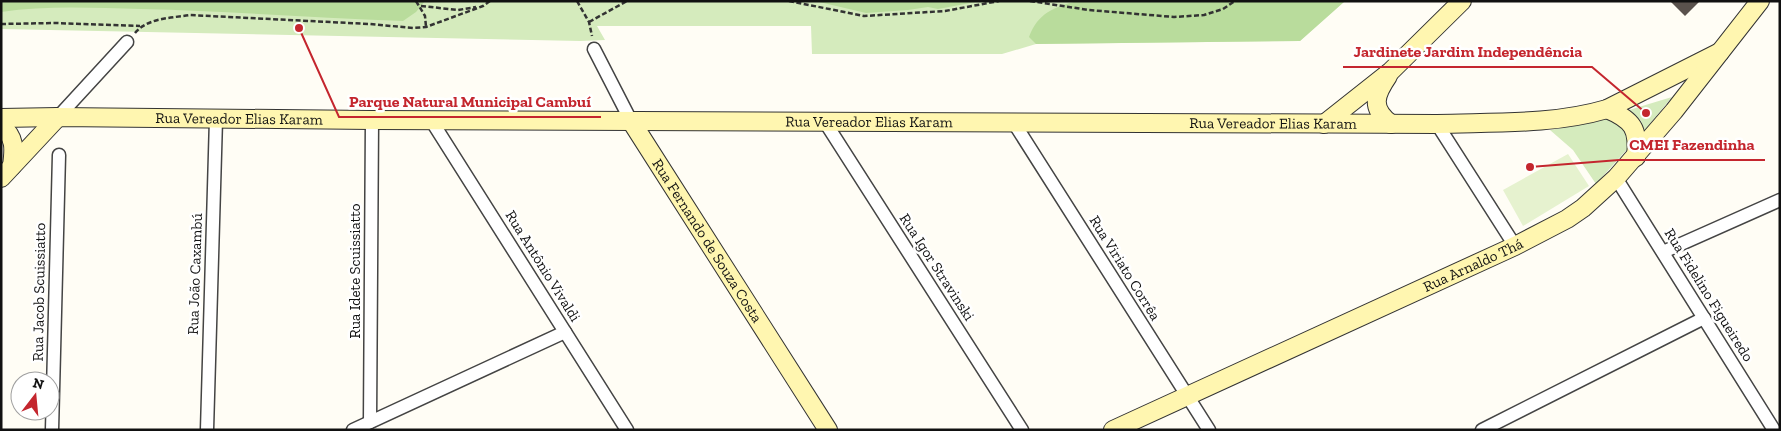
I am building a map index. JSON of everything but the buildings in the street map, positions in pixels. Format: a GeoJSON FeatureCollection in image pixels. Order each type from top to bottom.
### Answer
{"type":"FeatureCollection","features":[{"type":"Feature","properties":{"kind":"main road"},"geometry":{"type":"LineString","coordinates":[[1324,124],[1391,71],[1462,1]]}},
{"type":"Feature","properties":{"kind":"main road","name":"Rua Arnaldo Thá"},"geometry":{"type":"LineString","coordinates":[[1113,430],[1516,246],[1567,219],[1583,208],[1636,157],[1760,1]]}},
{"type":"Feature","properties":{"kind":"main road","name":"Rua Vereador Elias Karam"},"geometry":{"type":"LineString","coordinates":[[1,118],[1438,124],[1565,118],[1607,109],[1720,52]]}},
{"type":"Feature","properties":{"kind":"main road"},"geometry":{"type":"LineString","coordinates":[[1391,71],[1379,92],[1377,101],[1382,117],[1391,124]]}},
{"type":"Feature","properties":{"kind":"main road"},"geometry":{"type":"LineString","coordinates":[[1607,109],[1618,114],[1633,126],[1637,135],[1636,157]]}},
{"type":"Feature","properties":{"kind":"main road"},"geometry":{"type":"LineString","coordinates":[[6,172],[58,117]]}},
{"type":"Feature","properties":{"kind":"main road","name":"Rua Fernando de Souza Costa"},"geometry":{"type":"LineString","coordinates":[[631,121],[828,430]]}},
{"type":"Feature","properties":{"kind":"main road"},"geometry":{"type":"LineString","coordinates":[[1,126],[13,140],[14,151],[6,172]]}},
{"type":"Feature","properties":{"kind":"street"},"geometry":{"type":"LineString","coordinates":[[58,117],[128,42]]}},
{"type":"Feature","properties":{"kind":"street","name":"Rua Fernando de Souza Costa"},"geometry":{"type":"LineString","coordinates":[[594,49],[631,121]]}},
{"type":"Feature","properties":{"kind":"street","name":"Rua João Caxambú"},"geometry":{"type":"LineString","coordinates":[[207,430],[216,119]]}},
{"type":"Feature","properties":{"kind":"street","name":"Rua Idete Scuissiatto"},"geometry":{"type":"LineString","coordinates":[[370,422],[372,120]]}},
{"type":"Feature","properties":{"kind":"street","name":"Rua Antônio Vivaldi"},"geometry":{"type":"LineString","coordinates":[[431,120],[627,430]]}},
{"type":"Feature","properties":{"kind":"street","name":"Rua Igor Stravinski"},"geometry":{"type":"LineString","coordinates":[[825,122],[1022,430]]}},
{"type":"Feature","properties":{"kind":"street","name":"Rua Viriato Corrêa"},"geometry":{"type":"LineString","coordinates":[[1014,123],[1209,430]]}},
{"type":"Feature","properties":{"kind":"street"},"geometry":{"type":"LineString","coordinates":[[1438,124],[1516,246]]}},
{"type":"Feature","properties":{"kind":"street","name":"Rua Jacob Scuissiatto"},"geometry":{"type":"LineString","coordinates":[[52,430],[59,155]]}},
{"type":"Feature","properties":{"kind":"street","name":"Rua Fidelino Figueiredo"},"geometry":{"type":"LineString","coordinates":[[1616,178],[1774,430]]}},
{"type":"Feature","properties":{"kind":"street"},"geometry":{"type":"LineString","coordinates":[[1663,252],[1780,200]]}},
{"type":"Feature","properties":{"kind":"street"},"geometry":{"type":"LineString","coordinates":[[1482,430],[1704,318]]}},
{"type":"Feature","properties":{"kind":"street"},"geometry":{"type":"LineString","coordinates":[[353,430],[565,332]]}},
{"type":"Feature","properties":{"kind":"path"},"geometry":{"type":"LineString","coordinates":[[416,1],[425,16],[426,27]]}},
{"type":"Feature","properties":{"kind":"path"},"geometry":{"type":"LineString","coordinates":[[1,24],[56,23],[140,26],[161,19],[190,15],[413,28],[426,27],[483,6],[490,1]]}},
{"type":"Feature","properties":{"kind":"path"},"geometry":{"type":"LineString","coordinates":[[576,1],[589,22],[594,49]]}},
{"type":"Feature","properties":{"kind":"path"},"geometry":{"type":"LineString","coordinates":[[589,22],[627,1]]}},
{"type":"Feature","properties":{"kind":"path"},"geometry":{"type":"LineString","coordinates":[[789,1],[864,16],[945,11],[1000,1]]}},
{"type":"Feature","properties":{"kind":"path"},"geometry":{"type":"LineString","coordinates":[[1030,1],[1107,12],[1174,18],[1204,15],[1224,9],[1235,1]]}},
{"type":"Feature","properties":{"kind":"path"},"geometry":{"type":"LineString","coordinates":[[420,6],[458,10],[483,6]]}},
{"type":"Feature","properties":{"kind":"path"},"geometry":{"type":"LineString","coordinates":[[128,42],[140,26]]}},
{"type":"Feature","properties":{"kind":"green space"},"geometry":{"type":"Polygon","coordinates":[[[1,1],[1345,1],[1300,41],[1036,44],[1002,54],[812,54],[811,26],[597,26],[605,40],[580,41],[1,29],[1,1]]]}},
{"type":"Feature","properties":{"kind":"green space"},"geometry":{"type":"Polygon","coordinates":[[[1,1],[425,1],[416,12],[403,21],[207,11],[89,8],[36,8],[1,12],[1,1]]]}},
{"type":"Feature","properties":{"kind":"green space"},"geometry":{"type":"Polygon","coordinates":[[[815,1],[981,1],[938,9],[928,7],[866,13],[815,1]]]}},
{"type":"Feature","properties":{"kind":"green space"},"geometry":{"type":"Polygon","coordinates":[[[1077,1],[1345,1],[1300,41],[1036,44],[1029,37],[1037,22],[1048,12],[1077,1]]]}},
{"type":"Feature","properties":{"kind":"green space"},"geometry":{"type":"Polygon","coordinates":[[[1672,97],[1644,131],[1641,121],[1629,110],[1672,97]]]}},
{"type":"Feature","properties":{"kind":"green space"},"geometry":{"type":"Polygon","coordinates":[[[1601,117],[1609,118],[1626,128],[1630,146],[1596,184],[1573,150],[1550,130],[1577,125],[1601,117]]]}},
{"type":"Feature","properties":{"kind":"green space"},"geometry":{"type":"Polygon","coordinates":[[[1568,154],[1589,186],[1523,226],[1503,190],[1568,154]]]}},
{"type":"Feature","properties":{"kind":"place","name":"Parque Natural Municipal Cambuí"},"geometry":{"type":"Point","coordinates":[299,28]}},
{"type":"Feature","properties":{"kind":"place","name":"Jardinete Jardim Independência"},"geometry":{"type":"Point","coordinates":[1646,113]}},
{"type":"Feature","properties":{"kind":"place","name":"CMEI Fazendinha"},"geometry":{"type":"Point","coordinates":[1530,167]}}]}
